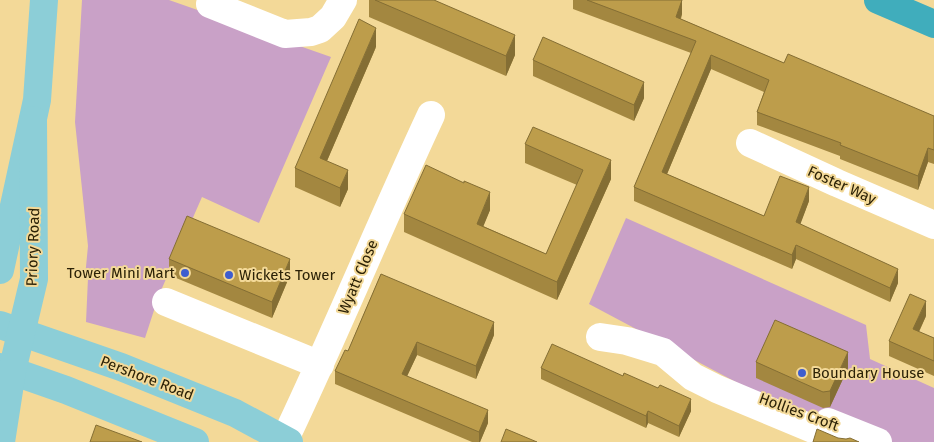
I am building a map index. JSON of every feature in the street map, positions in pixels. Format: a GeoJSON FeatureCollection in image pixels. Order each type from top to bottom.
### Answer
{"type":"FeatureCollection","features":[{"type":"Feature","properties":{"kind":"highway"},"geometry":{"type":"LineString","coordinates":[[878,0],[934,24]]}},
{"type":"Feature","properties":{"kind":"main road","name":"Priory Road"},"geometry":{"type":"LineString","coordinates":[[0,270],[37,100],[44,0]]}},
{"type":"Feature","properties":{"kind":"main road","name":"Priory Road"},"geometry":{"type":"LineString","coordinates":[[1,442],[11,329],[34,279],[33,120]]}},
{"type":"Feature","properties":{"kind":"main road","name":"Pershore Road"},"geometry":{"type":"LineString","coordinates":[[11,329],[120,367],[235,413],[287,441]]}},
{"type":"Feature","properties":{"kind":"main road"},"geometry":{"type":"LineString","coordinates":[[6,369],[60,388],[195,442]]}},
{"type":"Feature","properties":{"kind":"street"},"geometry":{"type":"LineString","coordinates":[[210,4],[285,34],[311,32],[320,29],[333,17],[343,0]]}},
{"type":"Feature","properties":{"kind":"street","name":"Wyatt Close"},"geometry":{"type":"LineString","coordinates":[[287,441],[374,239],[431,115]]}},
{"type":"Feature","properties":{"kind":"street","name":"Foster Way"},"geometry":{"type":"LineString","coordinates":[[750,144],[837,184],[934,225]]}},
{"type":"Feature","properties":{"kind":"street"},"geometry":{"type":"LineString","coordinates":[[166,302],[320,365]]}},
{"type":"Feature","properties":{"kind":"street"},"geometry":{"type":"LineString","coordinates":[[600,336],[627,341],[663,352],[693,377],[709,385],[844,442]]}},
{"type":"Feature","properties":{"kind":"street","name":"Hollies Croft"},"geometry":{"type":"LineString","coordinates":[[747,394],[780,402],[878,442]]}},
{"type":"Feature","properties":{"kind":"shaded area"},"geometry":{"type":"Polygon","coordinates":[[[82,0],[169,0],[331,57],[259,223],[202,197],[159,295],[145,338],[86,322],[88,278],[85,277],[88,246],[75,122],[82,0]]]}},
{"type":"Feature","properties":{"kind":"shaded area"},"geometry":{"type":"Polygon","coordinates":[[[626,218],[866,325],[870,359],[934,388],[934,442],[877,442],[749,389],[589,304],[626,218]]]}},
{"type":"Feature","properties":{"kind":"building"},"geometry":{"type":"Polygon","coordinates":[[[375,0],[434,0],[515,35],[506,56],[375,0]]]}},
{"type":"Feature","properties":{"kind":"building"},"geometry":{"type":"Polygon","coordinates":[[[587,0],[682,0],[676,17],[784,63],[788,54],[934,116],[934,150],[928,148],[918,176],[840,145],[841,143],[757,112],[769,80],[711,55],[662,172],[764,216],[780,176],[809,187],[796,222],[898,269],[890,288],[796,245],[792,255],[634,187],[696,41],[587,0]]]}},
{"type":"Feature","properties":{"kind":"building"},"geometry":{"type":"Polygon","coordinates":[[[359,19],[376,28],[320,158],[348,170],[340,188],[295,168],[359,19]]]}},
{"type":"Feature","properties":{"kind":"building"},"geometry":{"type":"Polygon","coordinates":[[[543,37],[644,82],[634,105],[533,60],[543,37]]]}},
{"type":"Feature","properties":{"kind":"building"},"geometry":{"type":"Polygon","coordinates":[[[533,127],[611,160],[557,282],[404,214],[426,165],[464,183],[464,181],[490,192],[477,224],[546,254],[583,170],[525,144],[533,127]]]}},
{"type":"Feature","properties":{"kind":"building","name":"Wickets Tower"},"geometry":{"type":"Polygon","coordinates":[[[187,216],[290,259],[272,302],[169,259],[187,216]]]}},
{"type":"Feature","properties":{"kind":"building"},"geometry":{"type":"Polygon","coordinates":[[[381,274],[494,322],[476,366],[417,342],[402,374],[488,410],[479,432],[335,371],[345,350],[348,351],[381,274]]]}},
{"type":"Feature","properties":{"kind":"building"},"geometry":{"type":"Polygon","coordinates":[[[910,294],[926,301],[913,329],[934,338],[934,361],[889,341],[910,294]]]}},
{"type":"Feature","properties":{"kind":"building","name":"Boundary House"},"geometry":{"type":"Polygon","coordinates":[[[775,320],[848,352],[830,391],[823,392],[756,362],[775,320]]]}},
{"type":"Feature","properties":{"kind":"building"},"geometry":{"type":"Polygon","coordinates":[[[552,344],[623,376],[624,373],[658,388],[660,385],[691,399],[679,426],[648,411],[646,416],[541,368],[552,344]]]}},
{"type":"Feature","properties":{"kind":"building"},"geometry":{"type":"Polygon","coordinates":[[[96,425],[142,442],[90,442],[96,425]]]}},
{"type":"Feature","properties":{"kind":"building"},"geometry":{"type":"Polygon","coordinates":[[[506,429],[537,442],[501,442],[506,429]]]}},
{"type":"Feature","properties":{"kind":"building"},"geometry":{"type":"Polygon","coordinates":[[[817,429],[838,438],[850,438],[859,442],[813,442],[817,429]]]}},
{"type":"Feature","properties":{"kind":"place","name":"Tower Mini Mart"},"geometry":{"type":"Point","coordinates":[185,273]}},
{"type":"Feature","properties":{"kind":"place","name":"Wickets Tower"},"geometry":{"type":"Point","coordinates":[229,275]}},
{"type":"Feature","properties":{"kind":"place","name":"Boundary House"},"geometry":{"type":"Point","coordinates":[802,373]}}]}
